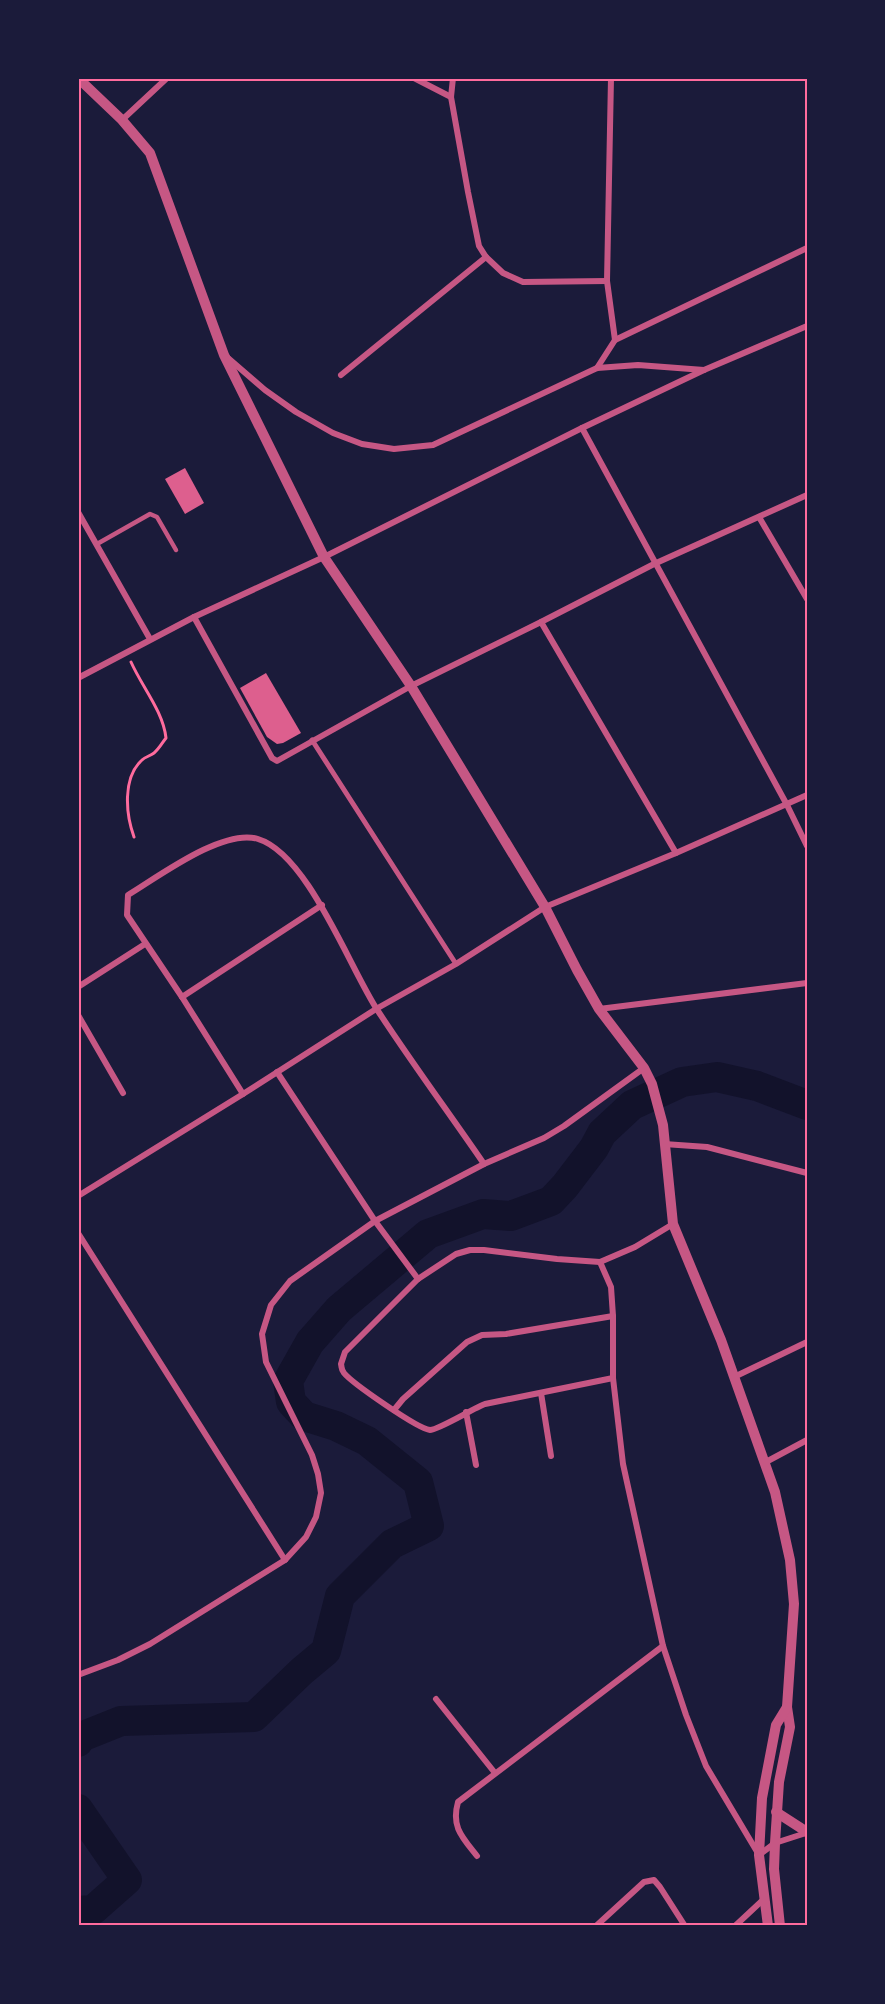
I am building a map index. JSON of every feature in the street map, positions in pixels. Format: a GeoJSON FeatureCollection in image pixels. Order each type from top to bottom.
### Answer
{"type":"FeatureCollection","features":[{"type":"Feature","properties":{"kind":"street"},"geometry":{"type":"LineString","coordinates":[[78,78],[122,120],[150,153],[224,354],[324,557],[411,686],[545,907],[599,1009],[644,1068],[652,1084],[663,1125],[673,1224],[722,1340],[775,1492],[791,1571],[794,1604],[787,1707],[790,1726],[779,1782],[774,1869],[780,1926]]}},
{"type":"Feature","properties":{"kind":"street"},"geometry":{"type":"LineString","coordinates":[[122,120],[167,78]]}},
{"type":"Feature","properties":{"kind":"street"},"geometry":{"type":"LineString","coordinates":[[414,78],[451,97]]}},
{"type":"Feature","properties":{"kind":"street"},"geometry":{"type":"LineString","coordinates":[[453,78],[451,97],[479,246],[486,257],[503,273],[523,282],[607,281]]}},
{"type":"Feature","properties":{"kind":"street"},"geometry":{"type":"LineString","coordinates":[[611,78],[607,281],[615,340]]}},
{"type":"Feature","properties":{"kind":"street"},"geometry":{"type":"LineString","coordinates":[[597,368],[615,340],[807,248]]}},
{"type":"Feature","properties":{"kind":"street"},"geometry":{"type":"LineString","coordinates":[[341,375],[486,257]]}},
{"type":"Feature","properties":{"kind":"street"},"geometry":{"type":"LineString","coordinates":[[78,678],[194,616],[324,557],[582,428],[705,370],[807,326]]}},
{"type":"Feature","properties":{"kind":"street"},"geometry":{"type":"LineString","coordinates":[[224,354],[265,390],[324,428],[362,444],[394,449],[433,445],[597,368],[638,365],[705,370]]}},
{"type":"Feature","properties":{"kind":"street"},"geometry":{"type":"LineString","coordinates":[[582,428],[787,805],[807,846]]}},
{"type":"Feature","properties":{"kind":"street"},"geometry":{"type":"LineString","coordinates":[[194,616],[272,758],[277,761],[411,686],[654,564],[807,495]]}},
{"type":"Feature","properties":{"kind":"street"},"geometry":{"type":"LineString","coordinates":[[78,512],[150,639]]}},
{"type":"Feature","properties":{"kind":"street"},"geometry":{"type":"LineString","coordinates":[[759,517],[807,599]]}},
{"type":"Feature","properties":{"kind":"street"},"geometry":{"type":"LineString","coordinates":[[541,622],[676,853]]}},
{"type":"Feature","properties":{"kind":"street"},"geometry":{"type":"LineString","coordinates":[[312,740],[456,964]]}},
{"type":"Feature","properties":{"kind":"street"},"geometry":{"type":"LineString","coordinates":[[78,1196],[376,1009],[456,964],[545,907],[676,853],[807,795]]}},
{"type":"Feature","properties":{"kind":"street"},"geometry":{"type":"LineString","coordinates":[[243,1094],[127,915],[128,895],[215,843],[237,837],[258,839],[274,847],[293,866],[322,905],[376,1009],[484,1164]]}},
{"type":"Feature","properties":{"kind":"street"},"geometry":{"type":"LineString","coordinates":[[182,997],[322,905]]}},
{"type":"Feature","properties":{"kind":"street"},"geometry":{"type":"LineString","coordinates":[[78,987],[145,944]]}},
{"type":"Feature","properties":{"kind":"street"},"geometry":{"type":"LineString","coordinates":[[599,1009],[807,983]]}},
{"type":"Feature","properties":{"kind":"street"},"geometry":{"type":"LineString","coordinates":[[78,1015],[123,1093]]}},
{"type":"Feature","properties":{"kind":"street"},"geometry":{"type":"LineString","coordinates":[[78,1675],[118,1660],[150,1644],[285,1560],[306,1538],[316,1517],[321,1493],[312,1455],[266,1362],[262,1334],[271,1305],[290,1281],[375,1221],[484,1164],[544,1138],[564,1126],[644,1068]]}},
{"type":"Feature","properties":{"kind":"street"},"geometry":{"type":"LineString","coordinates":[[277,1072],[375,1221],[418,1279]]}},
{"type":"Feature","properties":{"kind":"street"},"geometry":{"type":"LineString","coordinates":[[664,1144],[707,1147],[807,1173]]}},
{"type":"Feature","properties":{"kind":"street"},"geometry":{"type":"LineString","coordinates":[[613,1378],[485,1404],[435,1429],[428,1430],[393,1410],[345,1374],[341,1364],[345,1352],[418,1279],[456,1254],[470,1250],[600,1262],[635,1247],[673,1224]]}},
{"type":"Feature","properties":{"kind":"street"},"geometry":{"type":"LineString","coordinates":[[78,1233],[285,1560]]}},
{"type":"Feature","properties":{"kind":"street"},"geometry":{"type":"LineString","coordinates":[[600,1262],[611,1287],[613,1378],[623,1464],[663,1647],[706,1766],[759,1855]]}},
{"type":"Feature","properties":{"kind":"street"},"geometry":{"type":"LineString","coordinates":[[393,1410],[467,1342],[482,1335],[506,1334],[613,1316]]}},
{"type":"Feature","properties":{"kind":"street"},"geometry":{"type":"LineString","coordinates":[[734,1377],[807,1342]]}},
{"type":"Feature","properties":{"kind":"street"},"geometry":{"type":"LineString","coordinates":[[541,1393],[551,1456]]}},
{"type":"Feature","properties":{"kind":"street"},"geometry":{"type":"LineString","coordinates":[[466,1412],[476,1465]]}},
{"type":"Feature","properties":{"kind":"street"},"geometry":{"type":"LineString","coordinates":[[764,1463],[807,1440]]}},
{"type":"Feature","properties":{"kind":"street"},"geometry":{"type":"LineString","coordinates":[[477,1856],[460,1835],[454,1815],[458,1802],[663,1647]]}},
{"type":"Feature","properties":{"kind":"street"},"geometry":{"type":"LineString","coordinates":[[436,1699],[495,1773]]}},
{"type":"Feature","properties":{"kind":"street"},"geometry":{"type":"LineString","coordinates":[[768,1926],[759,1855],[762,1797],[776,1725],[787,1707]]}},
{"type":"Feature","properties":{"kind":"street"},"geometry":{"type":"LineString","coordinates":[[776,1812],[807,1832]]}},
{"type":"Feature","properties":{"kind":"street"},"geometry":{"type":"LineString","coordinates":[[759,1855],[775,1843],[807,1832]]}},
{"type":"Feature","properties":{"kind":"street"},"geometry":{"type":"LineString","coordinates":[[596,1926],[644,1882],[654,1881],[685,1926]]}},
{"type":"Feature","properties":{"kind":"street"},"geometry":{"type":"LineString","coordinates":[[735,1926],[764,1899]]}},
{"type":"Feature","properties":{"kind":"lane"},"geometry":{"type":"LineString","coordinates":[[97,544],[150,514],[156,516],[176,550]]}},
{"type":"Feature","properties":{"kind":"path"},"geometry":{"type":"LineString","coordinates":[[126,652],[159,715],[165,728],[166,738],[156,752],[141,760],[134,771],[126,798],[128,823],[134,837]]}},
{"type":"Feature","properties":{"kind":"building"},"geometry":{"type":"Polygon","coordinates":[[[185,468],[204,503],[185,514],[165,479],[185,468]]]}},
{"type":"Feature","properties":{"kind":"building"},"geometry":{"type":"Polygon","coordinates":[[[266,673],[301,733],[283,743],[277,744],[267,737],[240,688],[266,673]]]}},
{"type":"Feature","properties":{"kind":"waterway"},"geometry":{"type":"LineString","coordinates":[[78,1742],[81,1737],[121,1721],[254,1717],[326,1651],[340,1596],[392,1544],[429,1526],[418,1482],[367,1441],[336,1426],[304,1416],[291,1402],[288,1381],[310,1342],[339,1309],[428,1234],[483,1214],[511,1216],[551,1201],[594,1148],[602,1133],[632,1105],[682,1082],[717,1077],[757,1086],[807,1105]]}},
{"type":"Feature","properties":{"kind":"waterway"},"geometry":{"type":"LineString","coordinates":[[78,1809],[127,1880],[93,1910],[78,1911]]}}]}
